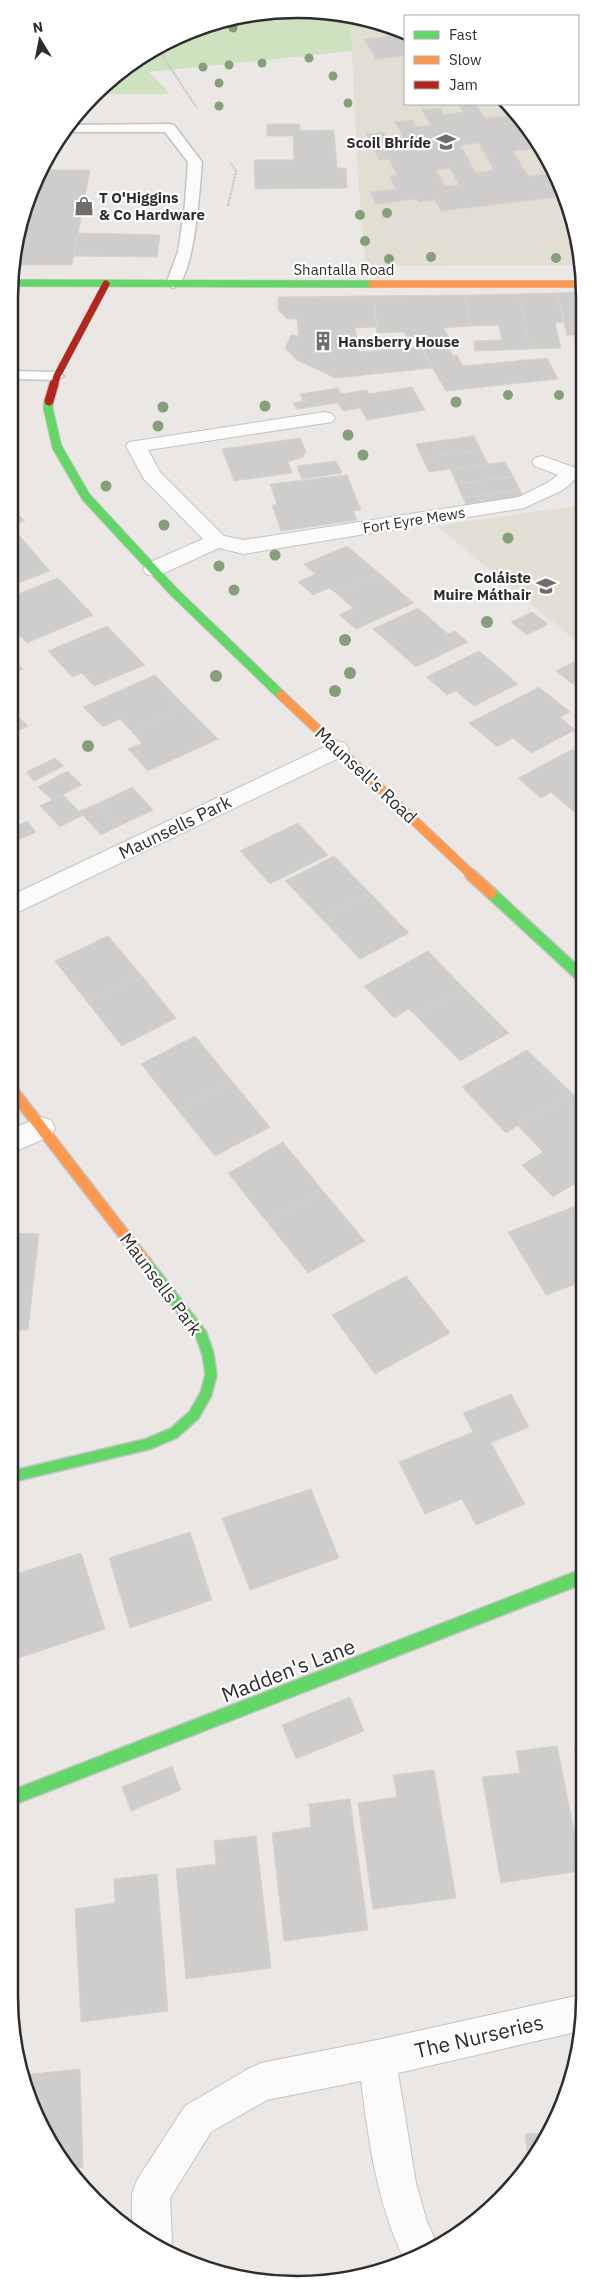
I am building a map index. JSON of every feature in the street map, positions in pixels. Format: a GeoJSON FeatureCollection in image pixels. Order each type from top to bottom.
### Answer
{"type":"FeatureCollection","features":[{"type":"Feature","properties":{"kind":"street","name":"Shantalla Road"},"geometry":{"type":"LineString","coordinates":[[18,283],[576,284]]}},
{"type":"Feature","properties":{"kind":"street","name":"Maunsell's Road"},"geometry":{"type":"LineString","coordinates":[[106,284],[57,376],[51,390],[48,408],[57,447],[86,497],[174,592],[337,749],[576,971]]}},
{"type":"Feature","properties":{"kind":"street"},"geometry":{"type":"LineString","coordinates":[[154,569],[217,541],[151,475],[136,446],[325,418]]}},
{"type":"Feature","properties":{"kind":"street","name":"Fort Eyre Mews"},"geometry":{"type":"LineString","coordinates":[[217,541],[244,547],[524,502],[556,486],[572,473],[542,462]]}},
{"type":"Feature","properties":{"kind":"street","name":"Maunsells Park"},"geometry":{"type":"LineString","coordinates":[[18,903],[337,749]]}},
{"type":"Feature","properties":{"kind":"street","name":"Maunsells Park"},"geometry":{"type":"LineString","coordinates":[[18,1098],[201,1334],[208,1354],[211,1375],[206,1394],[194,1415],[174,1433],[148,1444],[18,1475]]}},
{"type":"Feature","properties":{"kind":"street"},"geometry":{"type":"LineString","coordinates":[[18,1139],[41,1128]]}},
{"type":"Feature","properties":{"kind":"street","name":"Madden's Lane"},"geometry":{"type":"LineString","coordinates":[[18,1796],[576,1579]]}},
{"type":"Feature","properties":{"kind":"street","name":"The Nurseries"},"geometry":{"type":"LineString","coordinates":[[152,2236],[151,2194],[198,2119],[261,2082],[377,2060],[576,2013]]}},
{"type":"Feature","properties":{"kind":"street"},"geometry":{"type":"LineString","coordinates":[[377,2060],[394,2178],[414,2240],[419,2249]]}},
{"type":"Feature","properties":{"kind":"lane"},"geometry":{"type":"LineString","coordinates":[[74,129],[169,128],[195,162],[185,252],[173,284]]}},
{"type":"Feature","properties":{"kind":"lane"},"geometry":{"type":"LineString","coordinates":[[18,376],[57,376]]}},
{"type":"Feature","properties":{"kind":"path"},"geometry":{"type":"LineString","coordinates":[[161,53],[181,82]]}},
{"type":"Feature","properties":{"kind":"shaded area","name":"Scoil Bhríde"},"geometry":{"type":"Polygon","coordinates":[[[350,23],[387,32],[404,39],[404,105],[500,105],[519,127],[548,173],[562,207],[574,265],[366,266],[358,177],[350,23]]]}},
{"type":"Feature","properties":{"kind":"shaded area","name":"Coláiste Muire Máthair"},"geometry":{"type":"Polygon","coordinates":[[[576,506],[576,641],[437,526],[576,506]]]}},
{"type":"Feature","properties":{"kind":"green space"},"geometry":{"type":"Polygon","coordinates":[[[279,18],[315,18],[350,23],[352,51],[149,72],[170,94],[105,94],[127,75],[157,55],[207,32],[242,23],[279,18]]]}},
{"type":"Feature","properties":{"kind":"building"},"geometry":{"type":"Polygon","coordinates":[[[395,35],[404,39],[404,56],[376,59],[364,39],[395,35]]]}},
{"type":"Feature","properties":{"kind":"building"},"geometry":{"type":"Polygon","coordinates":[[[477,105],[485,118],[509,116],[533,149],[513,151],[528,176],[548,174],[558,197],[441,211],[435,200],[418,202],[417,199],[376,204],[370,192],[396,189],[389,176],[397,175],[389,159],[379,160],[366,134],[384,132],[388,139],[403,137],[395,122],[413,120],[416,127],[431,125],[422,110],[440,108],[443,115],[463,112],[459,106],[477,105]],[[479,143],[460,145],[476,173],[494,170],[479,143]],[[450,168],[436,170],[445,186],[459,185],[450,168]]]}},
{"type":"Feature","properties":{"kind":"building"},"geometry":{"type":"Polygon","coordinates":[[[267,124],[300,124],[300,131],[293,131],[293,136],[267,136],[267,124]]]}},
{"type":"Feature","properties":{"kind":"building"},"geometry":{"type":"Polygon","coordinates":[[[334,130],[337,168],[346,168],[347,188],[255,189],[254,160],[294,160],[293,131],[334,130]]]}},
{"type":"Feature","properties":{"kind":"building"},"geometry":{"type":"Polygon","coordinates":[[[48,170],[90,170],[72,265],[20,265],[32,207],[48,170]]]}},
{"type":"Feature","properties":{"kind":"building"},"geometry":{"type":"Polygon","coordinates":[[[78,233],[160,235],[157,257],[74,256],[78,233]]]}},
{"type":"Feature","properties":{"kind":"building"},"geometry":{"type":"Polygon","coordinates":[[[576,292],[576,342],[574,335],[567,335],[557,293],[576,292]]]}},
{"type":"Feature","properties":{"kind":"building"},"geometry":{"type":"Polygon","coordinates":[[[557,293],[565,322],[555,323],[561,348],[530,349],[519,294],[557,293]]]}},
{"type":"Feature","properties":{"kind":"building"},"geometry":{"type":"Polygon","coordinates":[[[519,294],[530,349],[475,351],[474,341],[502,340],[499,325],[470,326],[465,295],[519,294]]]}},
{"type":"Feature","properties":{"kind":"building"},"geometry":{"type":"Polygon","coordinates":[[[465,295],[470,326],[443,328],[454,345],[448,346],[453,356],[457,355],[463,366],[547,358],[558,379],[446,391],[417,341],[406,336],[404,332],[377,333],[374,296],[465,295]]]}},
{"type":"Feature","properties":{"kind":"building","name":"Hansberry House"},"geometry":{"type":"Polygon","coordinates":[[[374,296],[377,327],[355,328],[359,352],[421,347],[433,368],[335,378],[297,360],[285,348],[291,335],[299,336],[297,319],[287,319],[278,310],[278,297],[374,296]]]}},
{"type":"Feature","properties":{"kind":"building"},"geometry":{"type":"Polygon","coordinates":[[[412,387],[425,410],[367,420],[360,408],[343,411],[338,403],[297,409],[293,403],[303,401],[300,394],[338,388],[341,394],[367,390],[369,394],[412,387]]]}},
{"type":"Feature","properties":{"kind":"building"},"geometry":{"type":"Polygon","coordinates":[[[474,436],[481,450],[422,458],[416,444],[474,436]]]}},
{"type":"Feature","properties":{"kind":"building"},"geometry":{"type":"Polygon","coordinates":[[[300,438],[306,451],[303,457],[288,462],[292,473],[234,481],[222,449],[300,438]]]}},
{"type":"Feature","properties":{"kind":"building"},"geometry":{"type":"Polygon","coordinates":[[[481,450],[488,464],[429,472],[422,458],[481,450]]]}},
{"type":"Feature","properties":{"kind":"building"},"geometry":{"type":"Polygon","coordinates":[[[336,461],[342,473],[302,479],[297,466],[336,461]]]}},
{"type":"Feature","properties":{"kind":"building"},"geometry":{"type":"Polygon","coordinates":[[[505,462],[513,476],[457,484],[450,469],[505,462]]]}},
{"type":"Feature","properties":{"kind":"building"},"geometry":{"type":"Polygon","coordinates":[[[347,475],[361,510],[353,511],[357,520],[281,531],[272,505],[277,504],[270,484],[347,475]]]}},
{"type":"Feature","properties":{"kind":"building"},"geometry":{"type":"Polygon","coordinates":[[[513,476],[520,490],[463,498],[457,484],[513,476]]]}},
{"type":"Feature","properties":{"kind":"building"},"geometry":{"type":"Polygon","coordinates":[[[520,490],[528,507],[472,516],[463,498],[520,490]]]}},
{"type":"Feature","properties":{"kind":"building"},"geometry":{"type":"Polygon","coordinates":[[[18,514],[25,521],[18,523],[18,514]]]}},
{"type":"Feature","properties":{"kind":"building"},"geometry":{"type":"Polygon","coordinates":[[[18,534],[50,571],[18,583],[18,534]]]}},
{"type":"Feature","properties":{"kind":"building"},"geometry":{"type":"Polygon","coordinates":[[[347,546],[379,573],[336,593],[329,588],[313,595],[298,582],[315,574],[304,564],[347,546]]]}},
{"type":"Feature","properties":{"kind":"building"},"geometry":{"type":"Polygon","coordinates":[[[379,573],[414,603],[356,629],[339,615],[353,608],[336,593],[379,573]]]}},
{"type":"Feature","properties":{"kind":"building"},"geometry":{"type":"Polygon","coordinates":[[[58,578],[93,615],[27,643],[18,633],[18,594],[58,578]]]}},
{"type":"Feature","properties":{"kind":"building"},"geometry":{"type":"Polygon","coordinates":[[[418,608],[448,634],[455,631],[468,642],[416,667],[373,629],[418,608]]]}},
{"type":"Feature","properties":{"kind":"building"},"geometry":{"type":"Polygon","coordinates":[[[532,612],[548,624],[527,635],[511,622],[532,612]]]}},
{"type":"Feature","properties":{"kind":"building"},"geometry":{"type":"Polygon","coordinates":[[[107,626],[145,665],[94,686],[82,673],[72,677],[48,651],[107,626]]]}},
{"type":"Feature","properties":{"kind":"building"},"geometry":{"type":"Polygon","coordinates":[[[479,651],[518,684],[474,706],[456,691],[447,695],[426,677],[479,651]]]}},
{"type":"Feature","properties":{"kind":"building"},"geometry":{"type":"Polygon","coordinates":[[[576,661],[576,682],[572,684],[556,671],[576,661]]]}},
{"type":"Feature","properties":{"kind":"building"},"geometry":{"type":"Polygon","coordinates":[[[18,664],[23,669],[18,672],[18,664]]]}},
{"type":"Feature","properties":{"kind":"building"},"geometry":{"type":"Polygon","coordinates":[[[155,675],[185,706],[131,731],[120,719],[103,727],[83,707],[155,675]]]}},
{"type":"Feature","properties":{"kind":"building"},"geometry":{"type":"Polygon","coordinates":[[[539,687],[570,712],[560,717],[575,730],[531,753],[513,738],[497,747],[469,723],[539,687]]]}},
{"type":"Feature","properties":{"kind":"building"},"geometry":{"type":"Polygon","coordinates":[[[185,706],[218,739],[148,771],[128,749],[142,743],[131,731],[185,706]]]}},
{"type":"Feature","properties":{"kind":"building"},"geometry":{"type":"Polygon","coordinates":[[[18,718],[28,726],[18,731],[18,718]]]}},
{"type":"Feature","properties":{"kind":"building"},"geometry":{"type":"Polygon","coordinates":[[[573,749],[576,751],[576,811],[574,812],[551,792],[541,798],[518,778],[573,749]]]}},
{"type":"Feature","properties":{"kind":"building"},"geometry":{"type":"Polygon","coordinates":[[[55,758],[64,766],[34,781],[26,772],[55,758]]]}},
{"type":"Feature","properties":{"kind":"building"},"geometry":{"type":"Polygon","coordinates":[[[67,771],[82,785],[52,800],[38,787],[67,771]]]}},
{"type":"Feature","properties":{"kind":"building"},"geometry":{"type":"Polygon","coordinates":[[[132,787],[153,810],[119,826],[99,803],[132,787]]]}},
{"type":"Feature","properties":{"kind":"building"},"geometry":{"type":"Polygon","coordinates":[[[63,795],[83,815],[60,827],[40,806],[63,795]]]}},
{"type":"Feature","properties":{"kind":"building"},"geometry":{"type":"Polygon","coordinates":[[[99,803],[119,826],[101,835],[79,811],[99,803]]]}},
{"type":"Feature","properties":{"kind":"building"},"geometry":{"type":"Polygon","coordinates":[[[27,821],[36,832],[18,840],[18,825],[27,821]]]}},
{"type":"Feature","properties":{"kind":"building"},"geometry":{"type":"Polygon","coordinates":[[[298,823],[328,855],[270,884],[240,851],[298,823]]]}},
{"type":"Feature","properties":{"kind":"building"},"geometry":{"type":"Polygon","coordinates":[[[334,856],[371,894],[322,919],[285,881],[334,856]]]}},
{"type":"Feature","properties":{"kind":"building"},"geometry":{"type":"Polygon","coordinates":[[[371,894],[409,933],[360,959],[322,919],[371,894]]]}},
{"type":"Feature","properties":{"kind":"building"},"geometry":{"type":"Polygon","coordinates":[[[108,936],[142,976],[88,1003],[55,961],[108,936]]]}},
{"type":"Feature","properties":{"kind":"building"},"geometry":{"type":"Polygon","coordinates":[[[428,951],[464,988],[415,1015],[409,1009],[394,1018],[364,986],[428,951]]]}},
{"type":"Feature","properties":{"kind":"building"},"geometry":{"type":"Polygon","coordinates":[[[142,976],[176,1018],[122,1046],[88,1003],[142,976]]]}},
{"type":"Feature","properties":{"kind":"building"},"geometry":{"type":"Polygon","coordinates":[[[464,988],[509,1033],[460,1061],[415,1015],[464,988]]]}},
{"type":"Feature","properties":{"kind":"building"},"geometry":{"type":"Polygon","coordinates":[[[195,1036],[232,1081],[177,1109],[141,1064],[195,1036]]]}},
{"type":"Feature","properties":{"kind":"building"},"geometry":{"type":"Polygon","coordinates":[[[527,1050],[572,1093],[506,1133],[462,1087],[527,1050]]]}},
{"type":"Feature","properties":{"kind":"building"},"geometry":{"type":"Polygon","coordinates":[[[232,1081],[270,1127],[215,1156],[177,1109],[232,1081]]]}},
{"type":"Feature","properties":{"kind":"building"},"geometry":{"type":"Polygon","coordinates":[[[572,1093],[576,1097],[576,1186],[574,1184],[553,1197],[522,1165],[543,1152],[518,1126],[572,1093]]]}},
{"type":"Feature","properties":{"kind":"building"},"geometry":{"type":"Polygon","coordinates":[[[283,1142],[323,1191],[267,1222],[228,1173],[283,1142]]]}},
{"type":"Feature","properties":{"kind":"building"},"geometry":{"type":"Polygon","coordinates":[[[323,1191],[365,1241],[308,1273],[267,1222],[323,1191]]]}},
{"type":"Feature","properties":{"kind":"building"},"geometry":{"type":"Polygon","coordinates":[[[576,1206],[576,1284],[546,1295],[508,1232],[576,1206]]]}},
{"type":"Feature","properties":{"kind":"building"},"geometry":{"type":"Polygon","coordinates":[[[18,1233],[39,1234],[28,1330],[18,1330],[18,1233]]]}},
{"type":"Feature","properties":{"kind":"building"},"geometry":{"type":"Polygon","coordinates":[[[406,1276],[450,1333],[375,1374],[332,1315],[406,1276]]]}},
{"type":"Feature","properties":{"kind":"building"},"geometry":{"type":"Polygon","coordinates":[[[511,1394],[529,1427],[491,1443],[525,1504],[476,1525],[462,1499],[425,1514],[399,1462],[473,1432],[463,1413],[511,1394]]]}},
{"type":"Feature","properties":{"kind":"building"},"geometry":{"type":"Polygon","coordinates":[[[311,1489],[339,1558],[250,1590],[222,1518],[311,1489]]]}},
{"type":"Feature","properties":{"kind":"building"},"geometry":{"type":"Polygon","coordinates":[[[190,1532],[212,1600],[130,1628],[109,1558],[190,1532]]]}},
{"type":"Feature","properties":{"kind":"building"},"geometry":{"type":"Polygon","coordinates":[[[81,1553],[105,1629],[18,1658],[18,1573],[81,1553]]]}},
{"type":"Feature","properties":{"kind":"building"},"geometry":{"type":"Polygon","coordinates":[[[350,1697],[364,1731],[296,1759],[282,1725],[350,1697]]]}},
{"type":"Feature","properties":{"kind":"building"},"geometry":{"type":"Polygon","coordinates":[[[557,1746],[576,1839],[576,1872],[501,1883],[482,1777],[520,1773],[516,1751],[557,1746]]]}},
{"type":"Feature","properties":{"kind":"building"},"geometry":{"type":"Polygon","coordinates":[[[172,1766],[181,1790],[131,1811],[122,1787],[172,1766]]]}},
{"type":"Feature","properties":{"kind":"building"},"geometry":{"type":"Polygon","coordinates":[[[434,1770],[456,1898],[373,1909],[358,1803],[397,1797],[393,1775],[434,1770]]]}},
{"type":"Feature","properties":{"kind":"building"},"geometry":{"type":"Polygon","coordinates":[[[350,1799],[368,1930],[284,1941],[272,1833],[311,1827],[309,1804],[350,1799]]]}},
{"type":"Feature","properties":{"kind":"building"},"geometry":{"type":"Polygon","coordinates":[[[256,1836],[271,1968],[186,1979],[176,1869],[216,1864],[214,1841],[256,1836]]]}},
{"type":"Feature","properties":{"kind":"building"},"geometry":{"type":"Polygon","coordinates":[[[157,1874],[168,2011],[81,2022],[75,1909],[115,1903],[114,1879],[157,1874]]]}},
{"type":"Feature","properties":{"kind":"building"},"geometry":{"type":"Polygon","coordinates":[[[80,2069],[83,2167],[76,2168],[55,2137],[46,2121],[29,2075],[80,2069]]]}},
{"type":"Feature","properties":{"kind":"building"},"geometry":{"type":"Polygon","coordinates":[[[541,2133],[528,2154],[525,2134],[541,2133]]]}},
{"type":"Feature","properties":{"kind":"traffic: fast"},"geometry":{"type":"LineString","coordinates":[[18,283],[372,284]]}},
{"type":"Feature","properties":{"kind":"traffic: fast"},"geometry":{"type":"LineString","coordinates":[[49,401],[48,408],[57,447],[86,497],[174,592],[281,695]]}},
{"type":"Feature","properties":{"kind":"traffic: fast"},"geometry":{"type":"LineString","coordinates":[[491,893],[576,971]]}},
{"type":"Feature","properties":{"kind":"traffic: fast"},"geometry":{"type":"LineString","coordinates":[[18,1475],[148,1444],[174,1433],[194,1415],[206,1394],[211,1375],[208,1354],[201,1334],[146,1263]]}},
{"type":"Feature","properties":{"kind":"traffic: fast"},"geometry":{"type":"LineString","coordinates":[[18,1796],[576,1579]]}},
{"type":"Feature","properties":{"kind":"traffic: slow"},"geometry":{"type":"LineString","coordinates":[[372,284],[576,284]]}},
{"type":"Feature","properties":{"kind":"traffic: slow"},"geometry":{"type":"LineString","coordinates":[[281,695],[491,893]]}},
{"type":"Feature","properties":{"kind":"traffic: slow"},"geometry":{"type":"LineString","coordinates":[[18,1098],[146,1263]]}},
{"type":"Feature","properties":{"kind":"traffic: jam"},"geometry":{"type":"LineString","coordinates":[[49,401],[57,376],[106,284]]}},
{"type":"Feature","properties":{"kind":"place","name":"Scoil Bhríde"},"geometry":{"type":"Point","coordinates":[446,142]}},
{"type":"Feature","properties":{"kind":"place","name":"T O'Higgins & Co Hardware"},"geometry":{"type":"Point","coordinates":[84,206]}},
{"type":"Feature","properties":{"kind":"place","name":"Hansberry House"},"geometry":{"type":"Point","coordinates":[323,341]}},
{"type":"Feature","properties":{"kind":"place","name":"Coláiste Muire Máthair"},"geometry":{"type":"Point","coordinates":[546,586]}}]}
